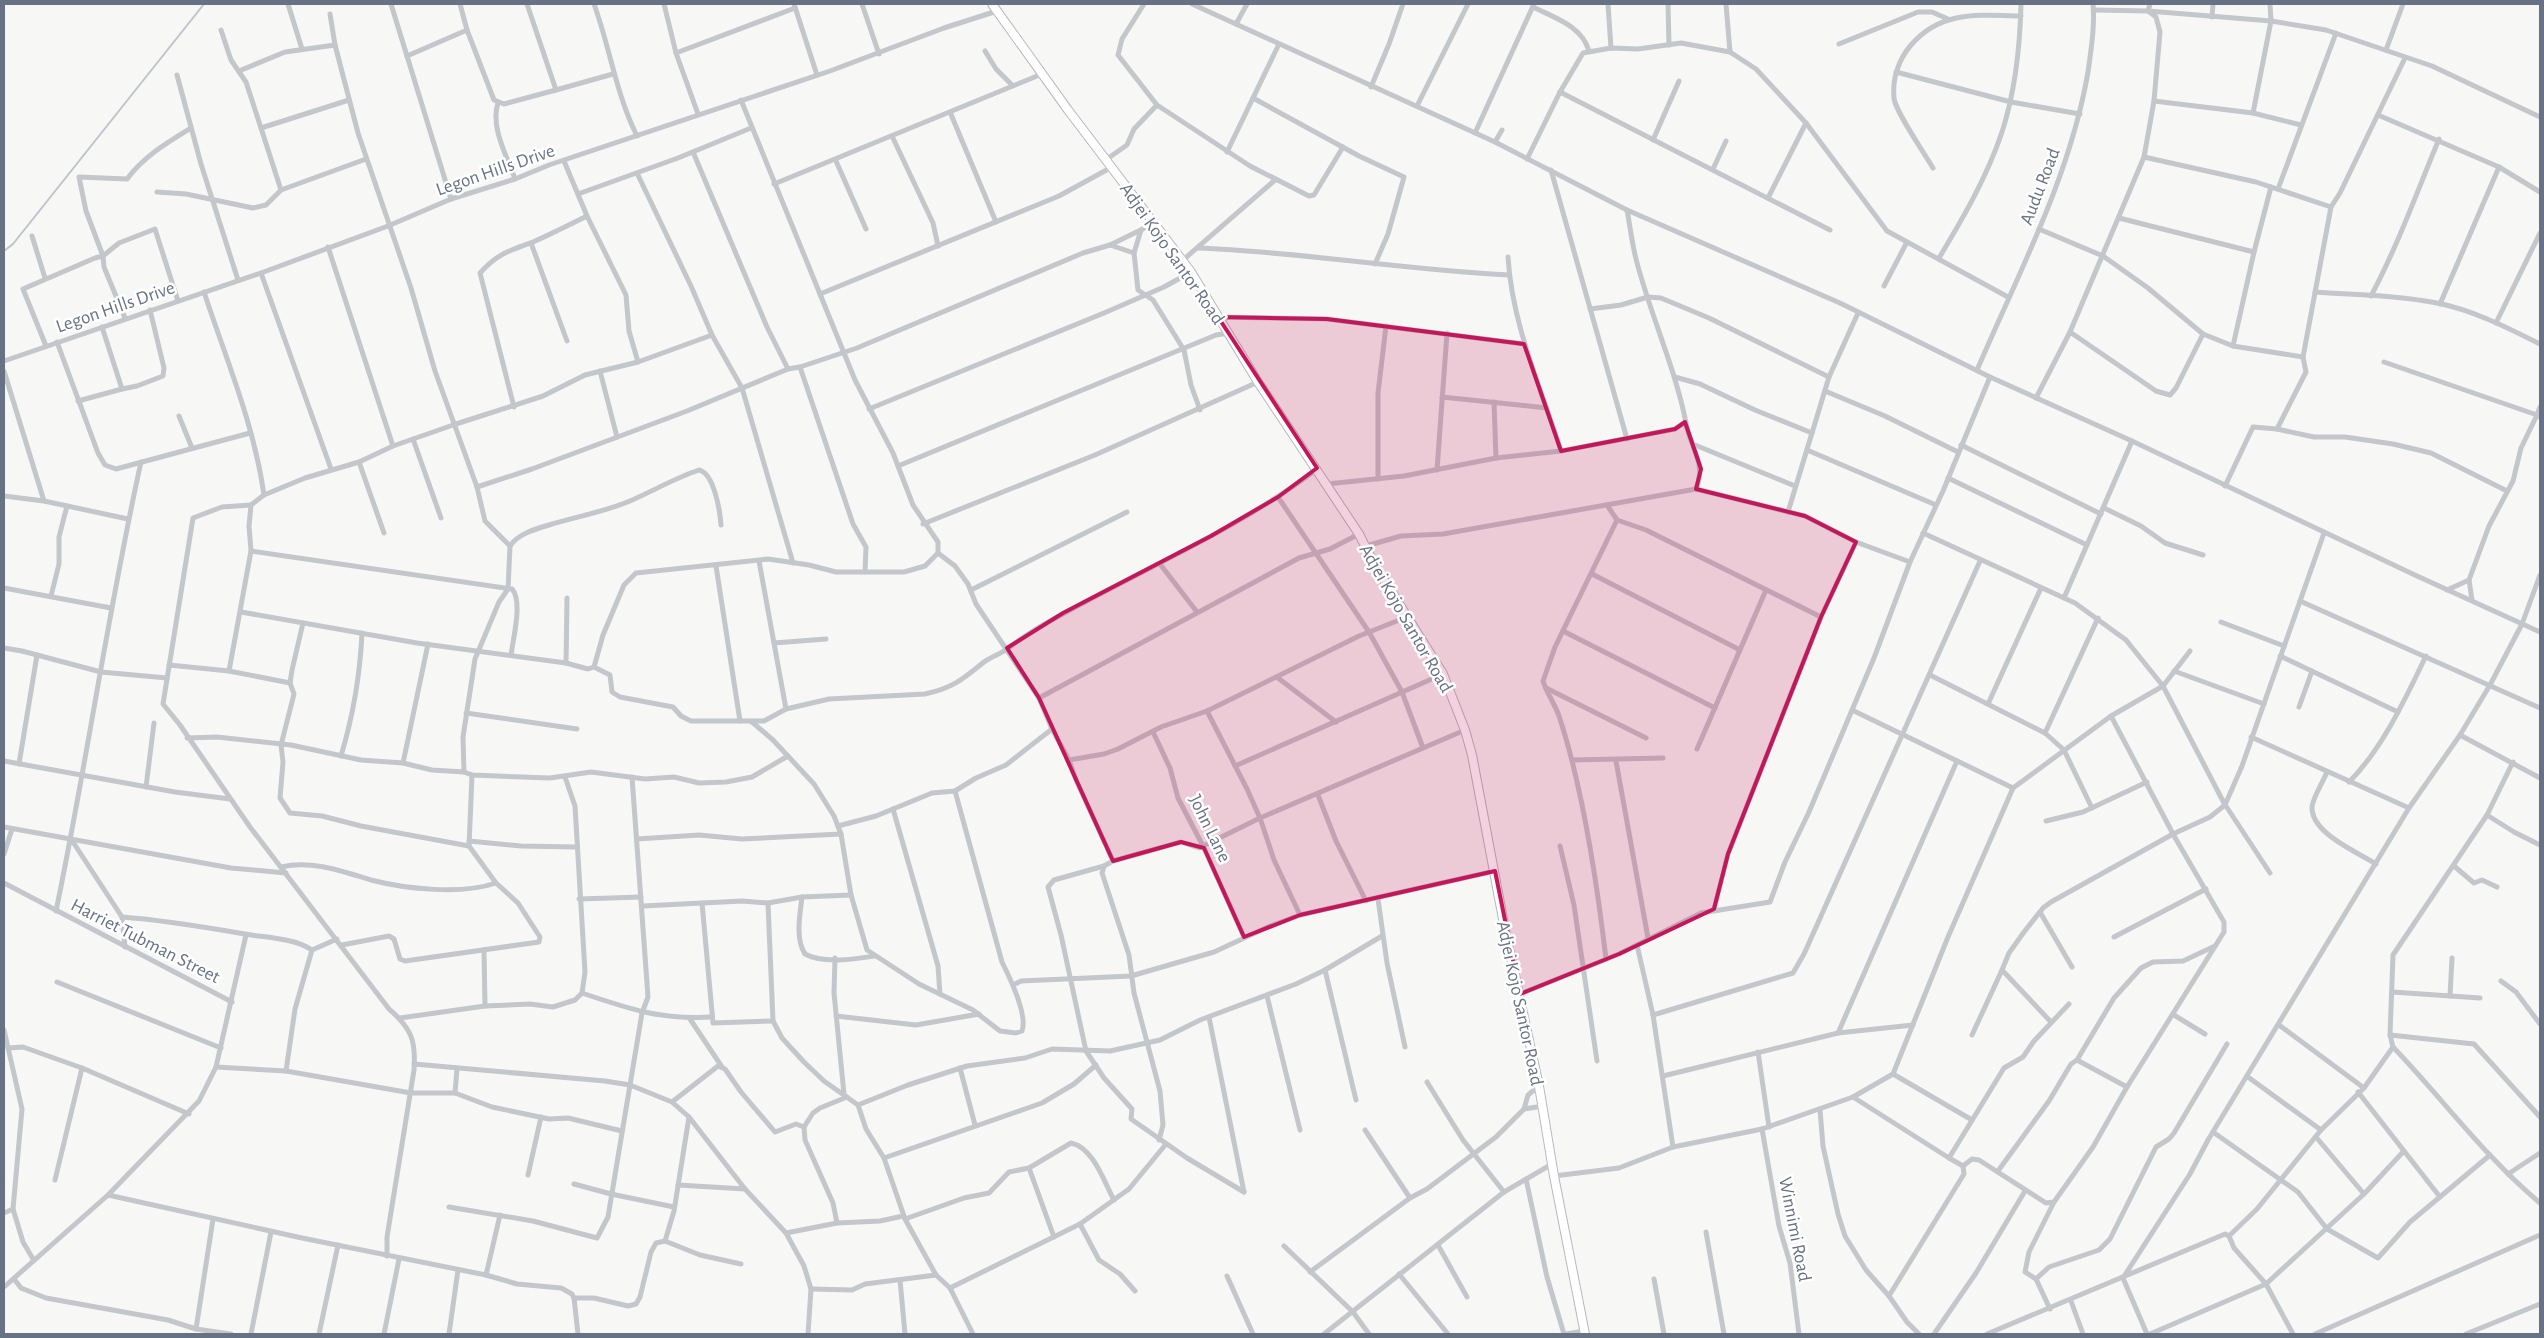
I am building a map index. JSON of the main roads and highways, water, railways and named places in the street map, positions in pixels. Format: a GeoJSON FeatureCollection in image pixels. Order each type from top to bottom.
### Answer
{"type":"FeatureCollection","features":[{"type":"Feature","properties":{"kind":"waterway"},"geometry":{"type":"LineString","coordinates":[[4,251],[13,244],[204,4]]}}]}
